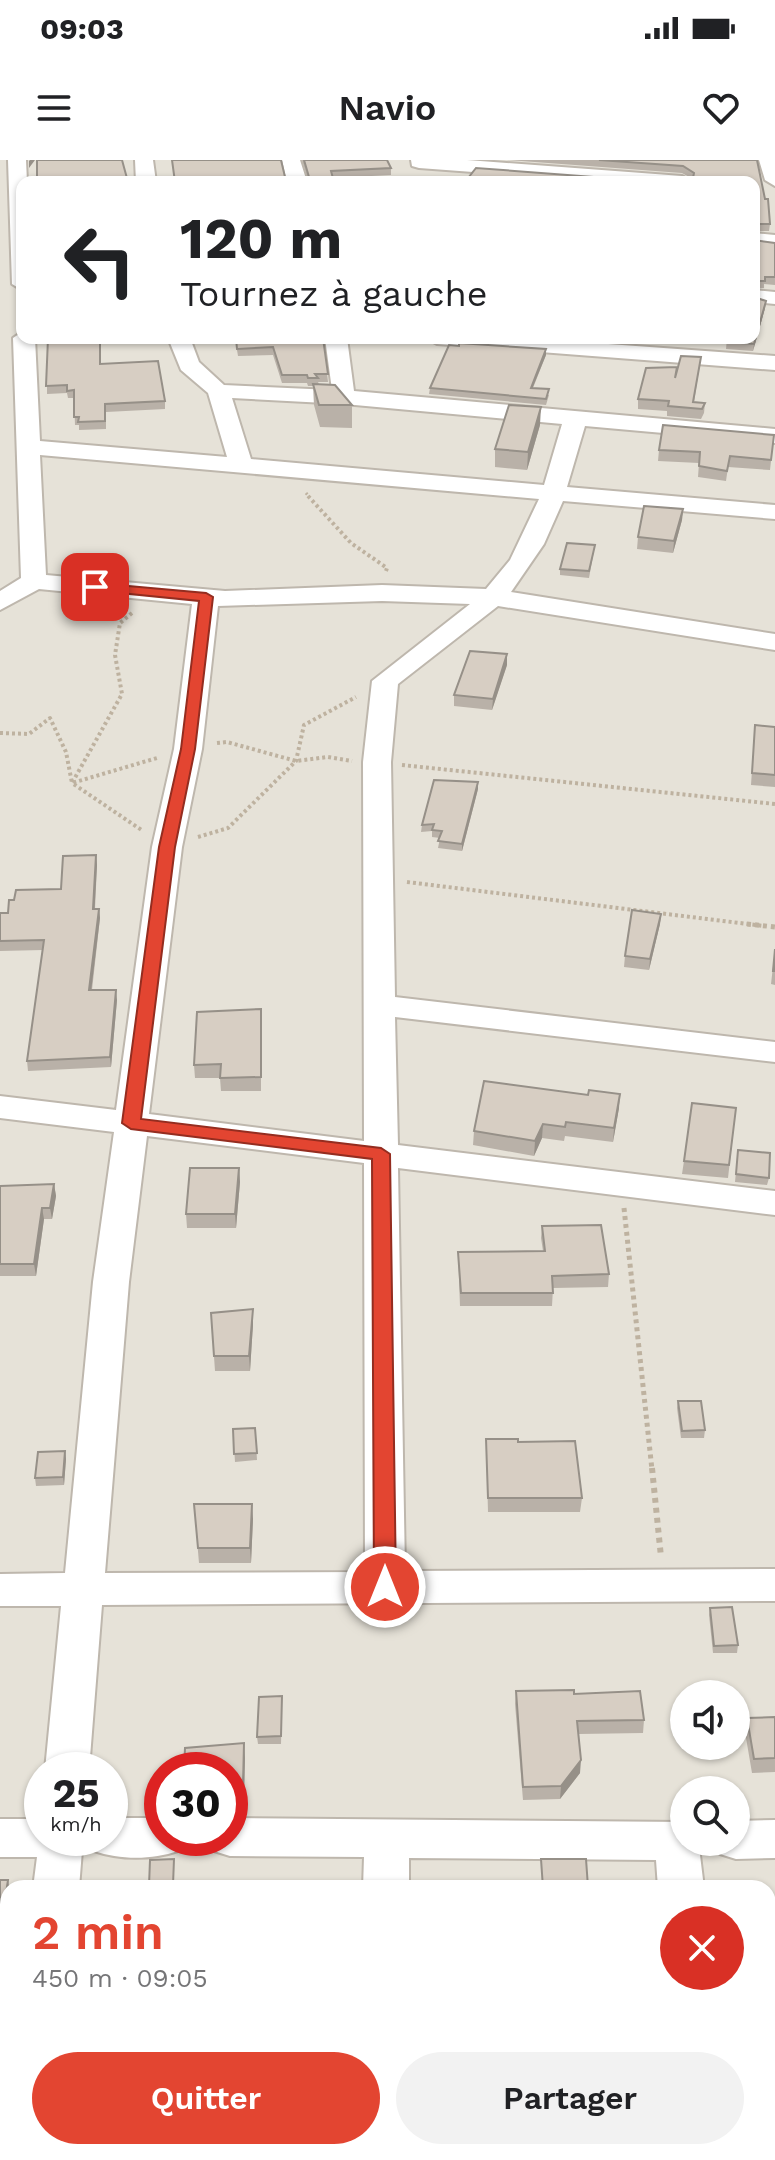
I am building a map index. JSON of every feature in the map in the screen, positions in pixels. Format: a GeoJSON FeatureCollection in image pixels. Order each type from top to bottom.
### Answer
{"type":"FeatureCollection","features":[{"type":"Feature","properties":{"kind":"street"},"geometry":{"type":"LineString","coordinates":[[768,160],[775,180]]}},
{"type":"Feature","properties":{"kind":"street"},"geometry":{"type":"LineString","coordinates":[[419,161],[541,166],[629,176]]}},
{"type":"Feature","properties":{"kind":"street"},"geometry":{"type":"LineString","coordinates":[[24,344],[34,581]]}},
{"type":"Feature","properties":{"kind":"street"},"geometry":{"type":"LineString","coordinates":[[181,344],[189,365],[218,391],[241,465]]}},
{"type":"Feature","properties":{"kind":"street"},"geometry":{"type":"LineString","coordinates":[[337,344],[344,397]]}},
{"type":"Feature","properties":{"kind":"street"},"geometry":{"type":"LineString","coordinates":[[518,344],[775,363]]}},
{"type":"Feature","properties":{"kind":"street"},"geometry":{"type":"LineString","coordinates":[[218,391],[344,397],[775,436]]}},
{"type":"Feature","properties":{"kind":"street"},"geometry":{"type":"LineString","coordinates":[[385,1587],[377,762],[385,681],[492,597],[519,566],[555,492],[575,419]]}},
{"type":"Feature","properties":{"kind":"street"},"geometry":{"type":"LineString","coordinates":[[28,447],[775,512]]}},
{"type":"Feature","properties":{"kind":"street"},"geometry":{"type":"LineString","coordinates":[[0,602],[34,581],[206,597],[382,593],[492,597],[775,642]]}},
{"type":"Feature","properties":{"kind":"street"},"geometry":{"type":"LineString","coordinates":[[69,1752],[111,1282],[167,847],[188,749],[206,597]]}},
{"type":"Feature","properties":{"kind":"street"},"geometry":{"type":"LineString","coordinates":[[379,1005],[775,1052]]}},
{"type":"Feature","properties":{"kind":"street"},"geometry":{"type":"LineString","coordinates":[[0,1107],[775,1203]]}},
{"type":"Feature","properties":{"kind":"street"},"geometry":{"type":"LineString","coordinates":[[0,1590],[775,1585]]}},
{"type":"Feature","properties":{"kind":"street"},"geometry":{"type":"LineString","coordinates":[[248,1837],[670,1841]]}},
{"type":"Feature","properties":{"kind":"street"},"geometry":{"type":"LineString","coordinates":[[386,1880],[387,1837]]}},
{"type":"Feature","properties":{"kind":"street"},"geometry":{"type":"LineString","coordinates":[[0,1838],[24,1838]]}},
{"type":"Feature","properties":{"kind":"street"},"geometry":{"type":"LineString","coordinates":[[750,1840],[775,1839]]}},
{"type":"Feature","properties":{"kind":"street"},"geometry":{"type":"LineString","coordinates":[[57,1880],[59,1856]]}},
{"type":"Feature","properties":{"kind":"street"},"geometry":{"type":"LineString","coordinates":[[680,1856],[681,1880]]}},
{"type":"Feature","properties":{"kind":"path"},"geometry":{"type":"LineString","coordinates":[[284,469],[351,543],[387,568],[382,593]]}},
{"type":"Feature","properties":{"kind":"path"},"geometry":{"type":"LineString","coordinates":[[377,762],[775,804]]}},
{"type":"Feature","properties":{"kind":"path"},"geometry":{"type":"LineString","coordinates":[[378,878],[775,927]]}},
{"type":"Feature","properties":{"kind":"path"},"geometry":{"type":"LineString","coordinates":[[622,1184],[664,1585]]}},
{"type":"Feature","properties":{"kind":"shaded area"},"geometry":{"type":"Polygon","coordinates":[[[0,160],[775,160],[775,1880],[0,1880],[0,160]]]}},
{"type":"Feature","properties":{"kind":"building"},"geometry":{"type":"Polygon","coordinates":[[[37,160],[122,160],[126,176],[37,176],[37,160]]]}},
{"type":"Feature","properties":{"kind":"building"},"geometry":{"type":"Polygon","coordinates":[[[172,160],[281,160],[285,176],[174,176],[172,160]]]}},
{"type":"Feature","properties":{"kind":"building"},"geometry":{"type":"Polygon","coordinates":[[[304,160],[387,160],[391,168],[331,171],[332,176],[309,176],[304,160]]]}},
{"type":"Feature","properties":{"kind":"building"},"geometry":{"type":"Polygon","coordinates":[[[599,160],[757,160],[765,199],[768,199],[770,224],[760,224],[760,176],[693,176],[694,173],[683,166],[599,160]]]}},
{"type":"Feature","properties":{"kind":"building"},"geometry":{"type":"Polygon","coordinates":[[[476,168],[581,176],[470,176],[476,168]]]}},
{"type":"Feature","properties":{"kind":"building"},"geometry":{"type":"Polygon","coordinates":[[[760,241],[775,243],[775,277],[765,277],[765,281],[760,281],[760,241]]]}},
{"type":"Feature","properties":{"kind":"building"},"geometry":{"type":"Polygon","coordinates":[[[760,299],[766,301],[760,322],[760,299]]]}},
{"type":"Feature","properties":{"kind":"building"},"geometry":{"type":"Polygon","coordinates":[[[48,344],[100,344],[100,364],[158,361],[165,401],[105,404],[105,421],[78,422],[79,417],[74,417],[74,390],[67,391],[67,385],[46,386],[48,344]]]}},
{"type":"Feature","properties":{"kind":"building"},"geometry":{"type":"Polygon","coordinates":[[[237,344],[324,344],[328,374],[315,374],[318,378],[282,375],[273,347],[237,349],[237,344]]]}},
{"type":"Feature","properties":{"kind":"building"},"geometry":{"type":"Polygon","coordinates":[[[474,344],[546,349],[531,388],[549,389],[546,399],[430,388],[449,345],[474,344]]]}},
{"type":"Feature","properties":{"kind":"building"},"geometry":{"type":"Polygon","coordinates":[[[681,356],[701,357],[693,402],[705,403],[702,409],[668,406],[669,401],[638,399],[646,368],[677,367],[675,378],[681,356]]]}},
{"type":"Feature","properties":{"kind":"building"},"geometry":{"type":"Polygon","coordinates":[[[313,384],[335,385],[352,405],[319,405],[313,384]]]}},
{"type":"Feature","properties":{"kind":"building"},"geometry":{"type":"Polygon","coordinates":[[[509,405],[541,407],[528,452],[495,449],[509,405]]]}},
{"type":"Feature","properties":{"kind":"building"},"geometry":{"type":"Polygon","coordinates":[[[663,425],[774,435],[771,460],[730,456],[727,471],[699,466],[700,452],[659,450],[663,425]]]}},
{"type":"Feature","properties":{"kind":"building"},"geometry":{"type":"Polygon","coordinates":[[[644,506],[683,509],[674,541],[638,537],[644,506]]]}},
{"type":"Feature","properties":{"kind":"building"},"geometry":{"type":"Polygon","coordinates":[[[567,543],[595,545],[589,571],[560,569],[567,543]]]}},
{"type":"Feature","properties":{"kind":"building"},"geometry":{"type":"Polygon","coordinates":[[[470,651],[507,654],[493,699],[454,695],[470,651]]]}},
{"type":"Feature","properties":{"kind":"building"},"geometry":{"type":"Polygon","coordinates":[[[755,725],[775,727],[775,775],[752,773],[755,725]]]}},
{"type":"Feature","properties":{"kind":"building"},"geometry":{"type":"Polygon","coordinates":[[[434,780],[478,782],[462,844],[438,841],[442,831],[432,830],[434,824],[422,825],[434,780]]]}},
{"type":"Feature","properties":{"kind":"building"},"geometry":{"type":"Polygon","coordinates":[[[96,855],[93,909],[99,909],[89,990],[116,990],[110,1057],[27,1061],[44,940],[0,941],[0,913],[8,913],[9,900],[14,900],[16,890],[61,889],[63,856],[96,855]]]}},
{"type":"Feature","properties":{"kind":"building"},"geometry":{"type":"Polygon","coordinates":[[[632,910],[661,914],[650,959],[625,956],[632,910]]]}},
{"type":"Feature","properties":{"kind":"building"},"geometry":{"type":"Polygon","coordinates":[[[261,1009],[261,1077],[220,1078],[221,1064],[194,1065],[197,1012],[261,1009]]]}},
{"type":"Feature","properties":{"kind":"building"},"geometry":{"type":"Polygon","coordinates":[[[484,1081],[588,1095],[589,1090],[620,1094],[614,1128],[566,1122],[565,1127],[543,1124],[535,1141],[474,1131],[484,1081]]]}},
{"type":"Feature","properties":{"kind":"building"},"geometry":{"type":"Polygon","coordinates":[[[692,1103],[736,1108],[729,1165],[684,1161],[692,1103]]]}},
{"type":"Feature","properties":{"kind":"building"},"geometry":{"type":"Polygon","coordinates":[[[738,1150],[770,1153],[769,1178],[736,1174],[738,1150]]]}},
{"type":"Feature","properties":{"kind":"building"},"geometry":{"type":"Polygon","coordinates":[[[190,1168],[239,1168],[235,1214],[186,1214],[190,1168]]]}},
{"type":"Feature","properties":{"kind":"building"},"geometry":{"type":"Polygon","coordinates":[[[54,1184],[50,1208],[42,1208],[34,1264],[0,1264],[0,1186],[54,1184]]]}},
{"type":"Feature","properties":{"kind":"building"},"geometry":{"type":"Polygon","coordinates":[[[601,1225],[609,1274],[552,1276],[553,1293],[461,1293],[458,1252],[545,1251],[542,1226],[601,1225]]]}},
{"type":"Feature","properties":{"kind":"building"},"geometry":{"type":"Polygon","coordinates":[[[253,1309],[249,1356],[214,1356],[211,1313],[253,1309]]]}},
{"type":"Feature","properties":{"kind":"building"},"geometry":{"type":"Polygon","coordinates":[[[678,1401],[701,1401],[705,1430],[682,1431],[678,1401]]]}},
{"type":"Feature","properties":{"kind":"building"},"geometry":{"type":"Polygon","coordinates":[[[255,1428],[257,1453],[234,1454],[233,1429],[255,1428]]]}},
{"type":"Feature","properties":{"kind":"building"},"geometry":{"type":"Polygon","coordinates":[[[486,1439],[575,1441],[582,1498],[488,1498],[486,1439]]]}},
{"type":"Feature","properties":{"kind":"building"},"geometry":{"type":"Polygon","coordinates":[[[65,1451],[63,1477],[35,1478],[38,1452],[65,1451]]]}},
{"type":"Feature","properties":{"kind":"building"},"geometry":{"type":"Polygon","coordinates":[[[194,1504],[252,1504],[250,1548],[198,1548],[194,1504]]]}},
{"type":"Feature","properties":{"kind":"building"},"geometry":{"type":"Polygon","coordinates":[[[732,1607],[738,1645],[714,1646],[710,1608],[732,1607]]]}},
{"type":"Feature","properties":{"kind":"building"},"geometry":{"type":"Polygon","coordinates":[[[574,1690],[574,1694],[640,1691],[644,1720],[577,1721],[581,1760],[561,1786],[523,1787],[516,1691],[574,1690]]]}},
{"type":"Feature","properties":{"kind":"building"},"geometry":{"type":"Polygon","coordinates":[[[282,1696],[281,1736],[257,1737],[259,1697],[282,1696]]]}},
{"type":"Feature","properties":{"kind":"building"},"geometry":{"type":"Polygon","coordinates":[[[775,1717],[775,1758],[754,1759],[750,1718],[775,1717]]]}},
{"type":"Feature","properties":{"kind":"building"},"geometry":{"type":"Polygon","coordinates":[[[244,1743],[244,1752],[185,1752],[185,1748],[244,1743]]]}},
{"type":"Feature","properties":{"kind":"building"},"geometry":{"type":"Polygon","coordinates":[[[174,1859],[173,1880],[149,1880],[150,1860],[174,1859]]]}},
{"type":"Feature","properties":{"kind":"building"},"geometry":{"type":"Polygon","coordinates":[[[541,1859],[586,1859],[588,1880],[542,1880],[541,1859]]]}},
{"type":"Feature","properties":{"kind":"route"},"geometry":{"type":"LineString","coordinates":[[95,587],[206,597],[188,749],[167,847],[131,1123],[381,1154],[385,1587]]}}]}
